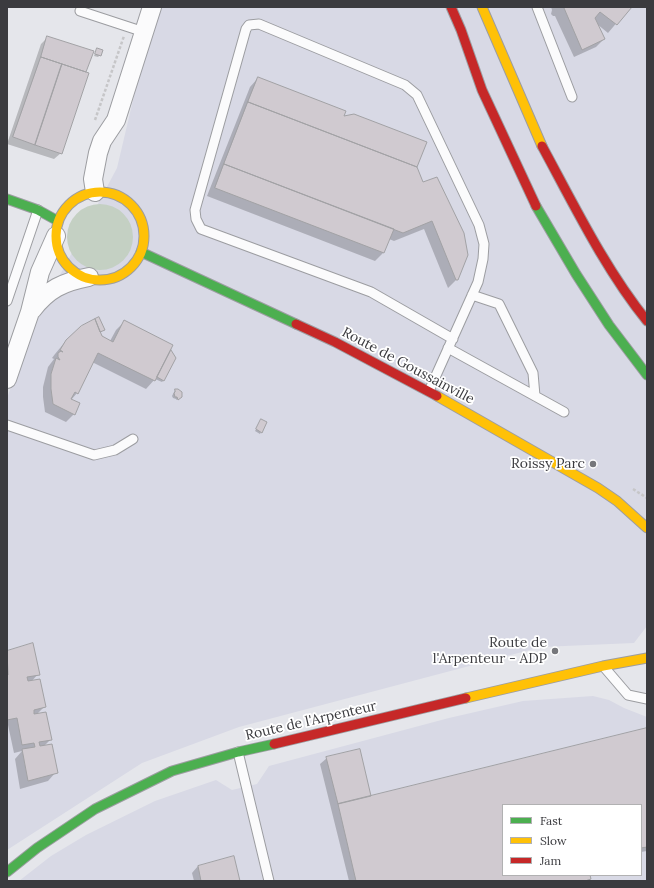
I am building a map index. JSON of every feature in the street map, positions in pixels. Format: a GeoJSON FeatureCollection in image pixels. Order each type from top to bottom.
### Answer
{"type":"FeatureCollection","features":[{"type":"Feature","properties":{"kind":"main road"},"geometry":{"type":"LineString","coordinates":[[451,7],[461,30],[482,90],[531,198],[584,287],[609,325],[647,375]]}},
{"type":"Feature","properties":{"kind":"main road"},"geometry":{"type":"LineString","coordinates":[[482,7],[539,140],[584,224],[630,300],[647,321]]}},
{"type":"Feature","properties":{"kind":"main road"},"geometry":{"type":"LineString","coordinates":[[95,192],[110,193],[124,199],[135,209],[142,222],[144,237],[141,252],[133,265],[121,274],[107,279],[92,279],[78,273],[66,264],[59,251],[57,228],[64,210],[73,201],[83,195],[95,192]]}},
{"type":"Feature","properties":{"kind":"main road"},"geometry":{"type":"LineString","coordinates":[[7,199],[38,210],[57,228]]}},
{"type":"Feature","properties":{"kind":"main road","name":"Route de Goussainville"},"geometry":{"type":"LineString","coordinates":[[141,252],[334,342],[429,391],[598,488],[617,501],[647,528]]}},
{"type":"Feature","properties":{"kind":"main road","name":"Route de l'Arpenteur"},"geometry":{"type":"LineString","coordinates":[[7,872],[37,848],[94,809],[172,771],[238,752],[603,666],[647,658]]}},
{"type":"Feature","properties":{"kind":"street"},"geometry":{"type":"LineString","coordinates":[[95,192],[93,179],[98,153],[102,141],[116,120],[152,7]]}},
{"type":"Feature","properties":{"kind":"street"},"geometry":{"type":"LineString","coordinates":[[7,379],[30,312],[40,272],[57,228]]}},
{"type":"Feature","properties":{"kind":"street"},"geometry":{"type":"LineString","coordinates":[[30,312],[45,295],[54,288],[73,280],[89,278]]}},
{"type":"Feature","properties":{"kind":"lane"},"geometry":{"type":"LineString","coordinates":[[537,7],[572,97]]}},
{"type":"Feature","properties":{"kind":"lane"},"geometry":{"type":"LineString","coordinates":[[80,11],[144,32]]}},
{"type":"Feature","properties":{"kind":"lane"},"geometry":{"type":"LineString","coordinates":[[429,391],[453,339],[478,282],[483,259],[484,244],[479,225],[417,95],[405,85],[259,24],[249,25],[246,28],[195,210],[196,220],[201,229],[371,292],[453,339]]}},
{"type":"Feature","properties":{"kind":"lane"},"geometry":{"type":"LineString","coordinates":[[7,301],[38,210]]}},
{"type":"Feature","properties":{"kind":"lane"},"geometry":{"type":"LineString","coordinates":[[472,295],[499,304],[533,373],[535,396]]}},
{"type":"Feature","properties":{"kind":"lane"},"geometry":{"type":"LineString","coordinates":[[448,348],[564,412]]}},
{"type":"Feature","properties":{"kind":"lane"},"geometry":{"type":"LineString","coordinates":[[7,425],[94,455],[115,450],[133,439]]}},
{"type":"Feature","properties":{"kind":"lane"},"geometry":{"type":"LineString","coordinates":[[603,666],[628,695],[647,699]]}},
{"type":"Feature","properties":{"kind":"lane"},"geometry":{"type":"LineString","coordinates":[[238,752],[269,881]]}},
{"type":"Feature","properties":{"kind":"path"},"geometry":{"type":"LineString","coordinates":[[93,125],[127,26]]}},
{"type":"Feature","properties":{"kind":"shaded area"},"geometry":{"type":"Polygon","coordinates":[[[155,7],[647,7],[647,626],[634,643],[541,647],[239,727],[142,763],[7,850],[7,398],[35,322],[117,168],[155,7]]]}},
{"type":"Feature","properties":{"kind":"shaded area"},"geometry":{"type":"Polygon","coordinates":[[[593,696],[609,700],[647,717],[647,881],[19,881],[51,856],[86,835],[155,801],[216,780],[232,790],[257,784],[269,766],[449,718],[523,701],[593,696]]]}},
{"type":"Feature","properties":{"kind":"green space"},"geometry":{"type":"Polygon","coordinates":[[[93,204],[107,204],[119,209],[128,218],[133,230],[131,250],[124,261],[107,270],[93,270],[81,265],[72,256],[67,244],[67,230],[72,218],[81,209],[93,204]]]}},
{"type":"Feature","properties":{"kind":"building"},"geometry":{"type":"Polygon","coordinates":[[[559,7],[632,7],[617,25],[600,12],[595,18],[605,39],[582,50],[564,8],[559,7]]]}},
{"type":"Feature","properties":{"kind":"building"},"geometry":{"type":"Polygon","coordinates":[[[47,36],[94,51],[86,72],[41,57],[47,36]]]}},
{"type":"Feature","properties":{"kind":"building"},"geometry":{"type":"Polygon","coordinates":[[[97,48],[103,50],[101,56],[95,54],[97,48]]]}},
{"type":"Feature","properties":{"kind":"building"},"geometry":{"type":"Polygon","coordinates":[[[41,57],[62,64],[35,145],[13,137],[41,57]]]}},
{"type":"Feature","properties":{"kind":"building"},"geometry":{"type":"Polygon","coordinates":[[[62,64],[89,73],[62,154],[35,145],[62,64]]]}},
{"type":"Feature","properties":{"kind":"building"},"geometry":{"type":"Polygon","coordinates":[[[258,77],[346,111],[344,116],[354,114],[427,142],[417,167],[248,102],[258,77]]]}},
{"type":"Feature","properties":{"kind":"building"},"geometry":{"type":"Polygon","coordinates":[[[248,102],[417,167],[423,182],[437,177],[464,233],[468,255],[458,280],[456,280],[432,221],[403,233],[224,164],[248,102]]]}},
{"type":"Feature","properties":{"kind":"building"},"geometry":{"type":"Polygon","coordinates":[[[224,164],[394,229],[384,253],[215,188],[224,164]]]}},
{"type":"Feature","properties":{"kind":"building"},"geometry":{"type":"Polygon","coordinates":[[[99,317],[105,330],[100,332],[95,319],[99,317]]]}},
{"type":"Feature","properties":{"kind":"building"},"geometry":{"type":"Polygon","coordinates":[[[95,319],[102,336],[113,342],[124,320],[173,345],[155,381],[98,353],[78,394],[75,392],[71,399],[80,403],[75,415],[53,404],[51,374],[56,358],[60,360],[58,353],[61,351],[63,352],[60,350],[66,340],[81,326],[95,319]]]}},
{"type":"Feature","properties":{"kind":"building"},"geometry":{"type":"Polygon","coordinates":[[[171,350],[176,358],[164,381],[157,377],[171,350]]]}},
{"type":"Feature","properties":{"kind":"building"},"geometry":{"type":"Polygon","coordinates":[[[175,389],[182,392],[182,397],[178,400],[177,397],[175,397],[175,389]]]}},
{"type":"Feature","properties":{"kind":"building"},"geometry":{"type":"Polygon","coordinates":[[[261,419],[267,422],[262,433],[256,429],[261,419]]]}},
{"type":"Feature","properties":{"kind":"building"},"geometry":{"type":"Polygon","coordinates":[[[33,643],[40,675],[27,677],[28,681],[40,679],[46,707],[34,710],[34,714],[46,712],[52,740],[39,742],[40,746],[52,744],[58,773],[28,781],[22,749],[35,747],[34,743],[22,745],[17,718],[7,720],[7,651],[33,643]]]}},
{"type":"Feature","properties":{"kind":"building"},"geometry":{"type":"Polygon","coordinates":[[[647,728],[647,847],[642,848],[642,804],[502,804],[502,876],[590,876],[591,879],[585,881],[356,881],[338,804],[647,728]]]}},
{"type":"Feature","properties":{"kind":"building"},"geometry":{"type":"Polygon","coordinates":[[[360,749],[371,796],[338,804],[326,757],[360,749]]]}},
{"type":"Feature","properties":{"kind":"building"},"geometry":{"type":"Polygon","coordinates":[[[234,856],[240,881],[201,881],[198,866],[234,856]]]}},
{"type":"Feature","properties":{"kind":"traffic: fast"},"geometry":{"type":"LineString","coordinates":[[7,199],[38,210],[58,221]]}},
{"type":"Feature","properties":{"kind":"traffic: fast"},"geometry":{"type":"LineString","coordinates":[[536,206],[576,274],[609,325],[647,375]]}},
{"type":"Feature","properties":{"kind":"traffic: fast"},"geometry":{"type":"LineString","coordinates":[[141,252],[296,324]]}},
{"type":"Feature","properties":{"kind":"traffic: fast"},"geometry":{"type":"LineString","coordinates":[[7,872],[37,848],[95,809],[172,771],[238,752],[274,744]]}},
{"type":"Feature","properties":{"kind":"traffic: slow"},"geometry":{"type":"LineString","coordinates":[[482,7],[542,146]]}},
{"type":"Feature","properties":{"kind":"traffic: slow"},"geometry":{"type":"LineString","coordinates":[[100,192],[117,196],[131,205],[140,219],[144,236],[140,253],[131,267],[117,276],[100,280],[83,276],[69,267],[60,253],[56,236],[60,219],[69,205],[83,196],[100,192]]}},
{"type":"Feature","properties":{"kind":"traffic: slow"},"geometry":{"type":"LineString","coordinates":[[437,396],[598,488],[617,501],[647,528]]}},
{"type":"Feature","properties":{"kind":"traffic: slow"},"geometry":{"type":"LineString","coordinates":[[466,698],[603,666],[647,658]]}},
{"type":"Feature","properties":{"kind":"traffic: jam"},"geometry":{"type":"LineString","coordinates":[[451,7],[461,30],[482,90],[536,206]]}},
{"type":"Feature","properties":{"kind":"traffic: jam"},"geometry":{"type":"LineString","coordinates":[[542,146],[578,214],[617,280],[647,321]]}},
{"type":"Feature","properties":{"kind":"traffic: jam"},"geometry":{"type":"LineString","coordinates":[[296,324],[335,342],[437,396]]}},
{"type":"Feature","properties":{"kind":"traffic: jam"},"geometry":{"type":"LineString","coordinates":[[274,744],[466,698]]}},
{"type":"Feature","properties":{"kind":"place","name":"Roissy Parc"},"geometry":{"type":"Point","coordinates":[593,464]}},
{"type":"Feature","properties":{"kind":"place","name":"Route de l'Arpenteur - ADP"},"geometry":{"type":"Point","coordinates":[555,651]}}]}
